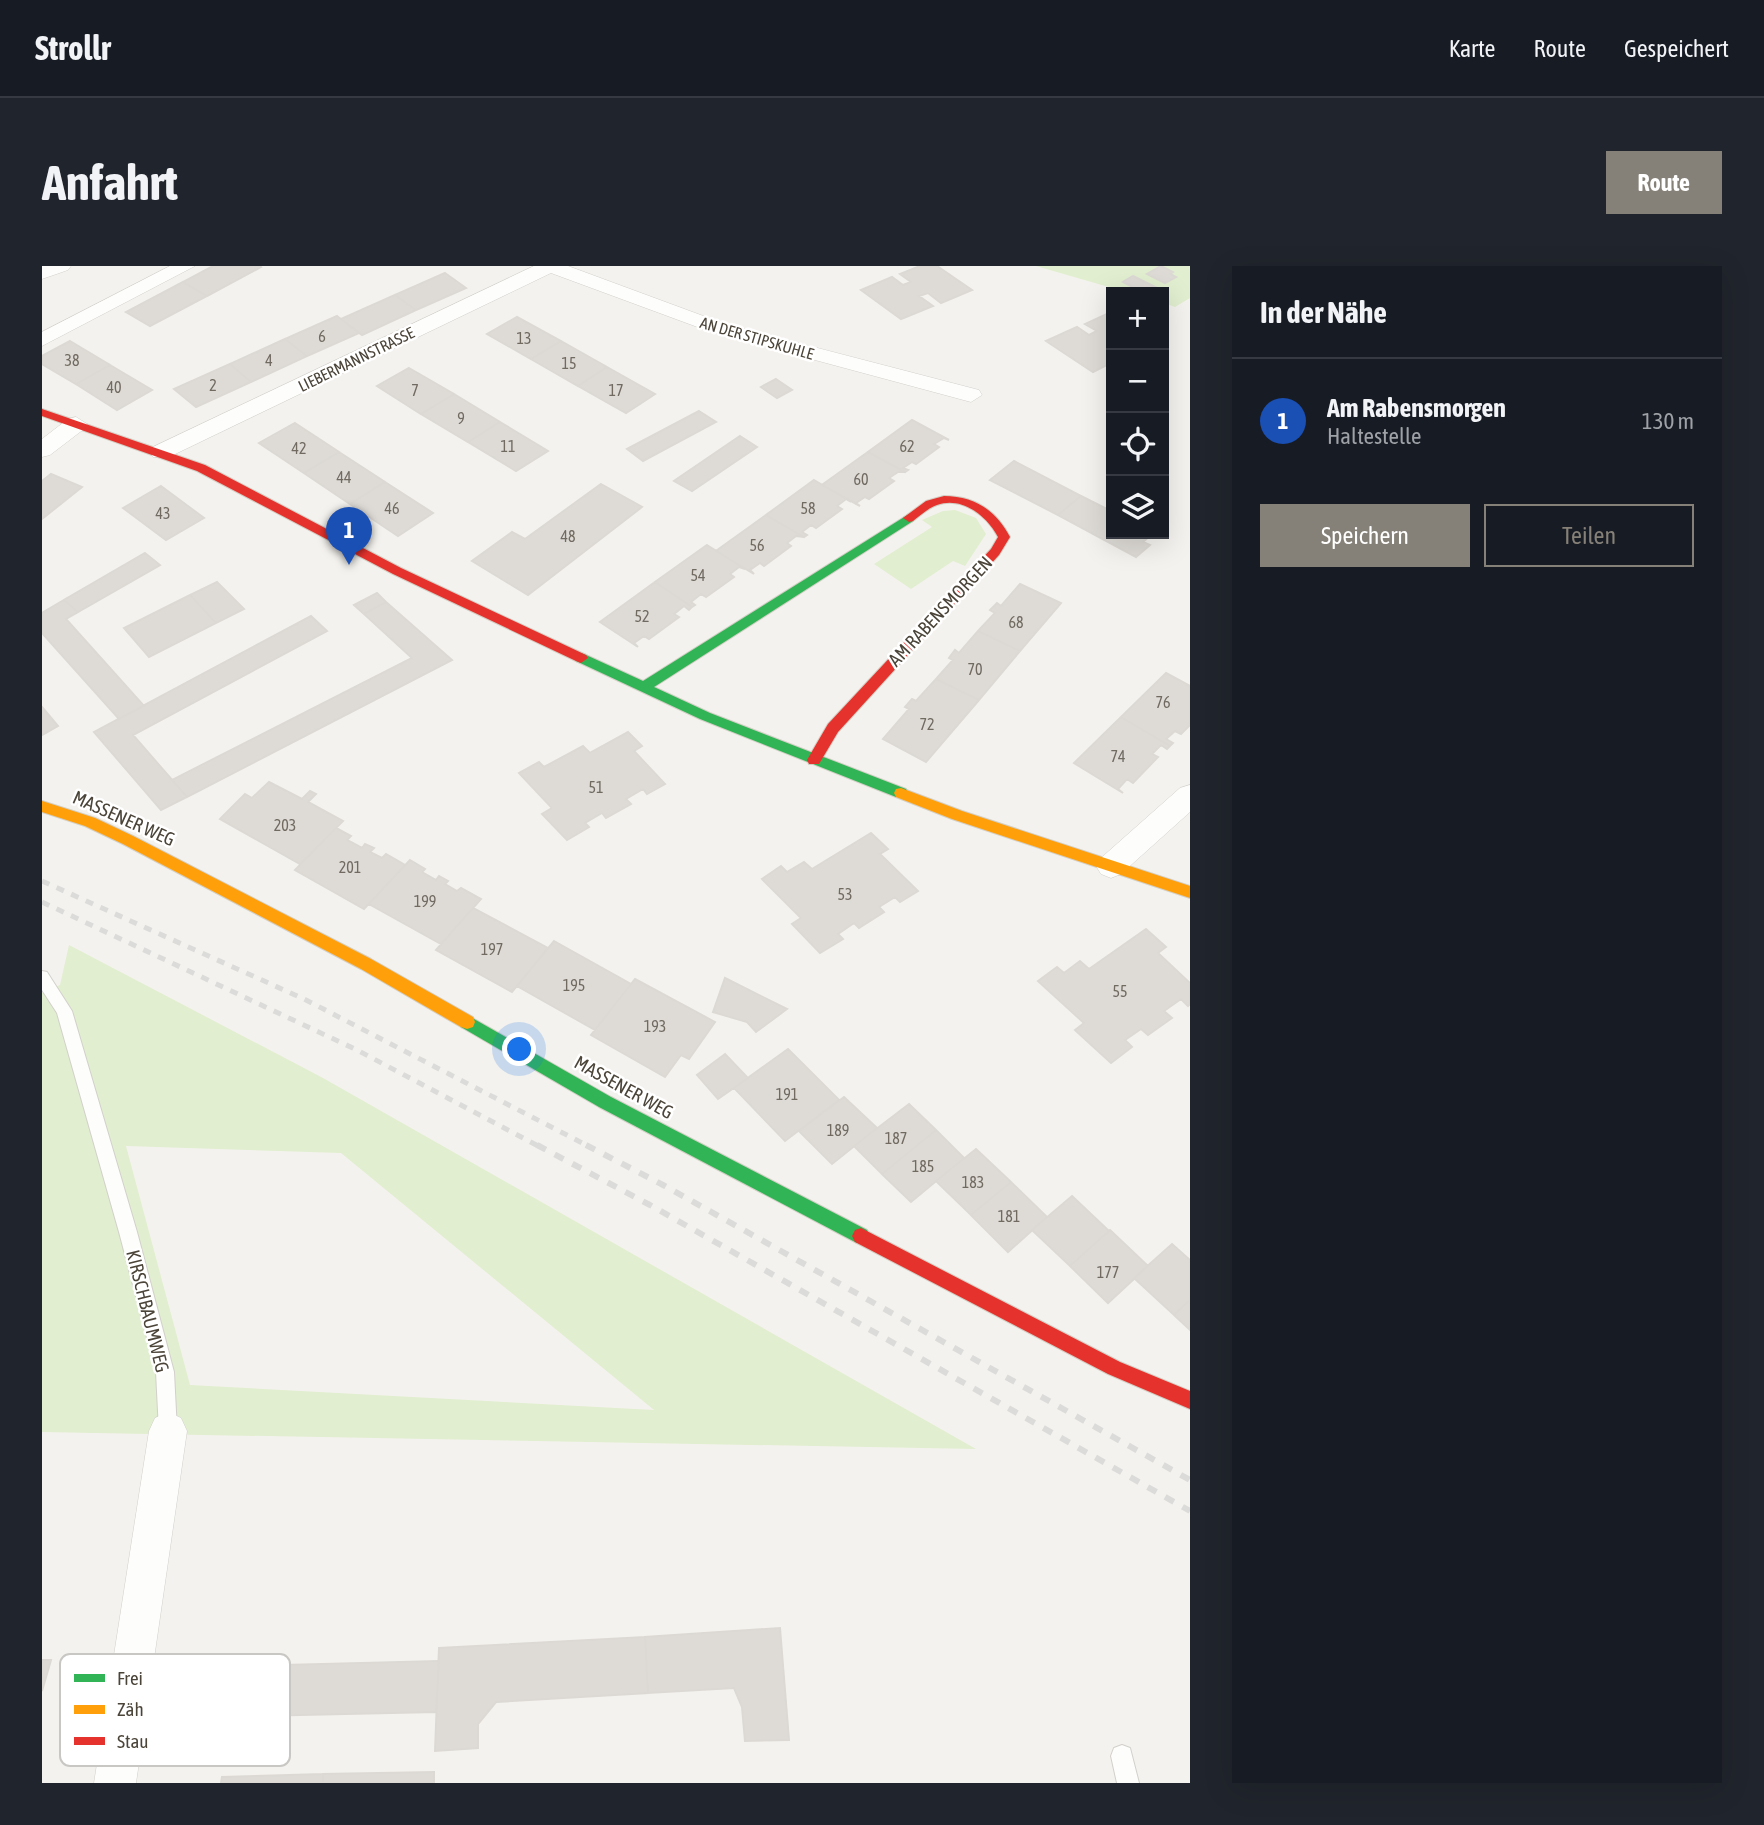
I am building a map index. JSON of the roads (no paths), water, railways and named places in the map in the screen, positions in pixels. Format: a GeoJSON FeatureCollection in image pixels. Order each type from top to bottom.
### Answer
{"type":"FeatureCollection","features":[{"type":"Feature","properties":{"kind":"street"},"geometry":{"type":"LineString","coordinates":[[42,273],[61,266]]}},
{"type":"Feature","properties":{"kind":"street"},"geometry":{"type":"LineString","coordinates":[[42,340],[185,266]]}},
{"type":"Feature","properties":{"kind":"street","name":"AN DER STIPSKUHLE"},"geometry":{"type":"LineString","coordinates":[[550,266],[718,328],[971,395]]}},
{"type":"Feature","properties":{"kind":"street","name":"LIEBERMANNSTRASSE"},"geometry":{"type":"LineString","coordinates":[[161,452],[550,266]]}},
{"type":"Feature","properties":{"kind":"street"},"geometry":{"type":"LineString","coordinates":[[42,412],[201,468],[397,571],[642,688],[814,760],[957,815],[1190,892]]}},
{"type":"Feature","properties":{"kind":"street"},"geometry":{"type":"LineString","coordinates":[[42,450],[75,424]]}},
{"type":"Feature","properties":{"kind":"street","name":"AM RABENSMORGEN"},"geometry":{"type":"LineString","coordinates":[[642,688],[933,502],[958,502],[991,516],[1001,524],[1004,537],[995,552],[833,728],[814,760]]}},
{"type":"Feature","properties":{"kind":"street"},"geometry":{"type":"LineString","coordinates":[[1111,866],[1190,796]]}},
{"type":"Feature","properties":{"kind":"street","name":"MASSENER WEG"},"geometry":{"type":"LineString","coordinates":[[42,806],[90,822],[128,840],[366,964],[605,1102],[1114,1368],[1190,1400]]}},
{"type":"Feature","properties":{"kind":"street","name":"KIRSCHBAUMWEG"},"geometry":{"type":"LineString","coordinates":[[132,1654],[168,1431]]}},
{"type":"Feature","properties":{"kind":"lane","name":"KIRSCHBAUMWEG"},"geometry":{"type":"LineString","coordinates":[[42,977],[64,1011],[128,1232],[165,1372],[168,1431]]}},
{"type":"Feature","properties":{"kind":"lane"},"geometry":{"type":"LineString","coordinates":[[1122,1756],[1128,1783]]}},
{"type":"Feature","properties":{"kind":"railway"},"geometry":{"type":"LineString","coordinates":[[42,881],[304,999],[590,1147]]}},
{"type":"Feature","properties":{"kind":"railway"},"geometry":{"type":"LineString","coordinates":[[42,902],[357,1050],[540,1147]]}},
{"type":"Feature","properties":{"kind":"railway"},"geometry":{"type":"LineString","coordinates":[[537,1145],[650,1205],[1190,1511]]}},
{"type":"Feature","properties":{"kind":"railway"},"geometry":{"type":"LineString","coordinates":[[586,1145],[665,1186],[1190,1480]]}},
{"type":"Feature","properties":{"kind":"place","name":"Am Rabensmorgen"},"geometry":{"type":"Point","coordinates":[349,565]}}]}
